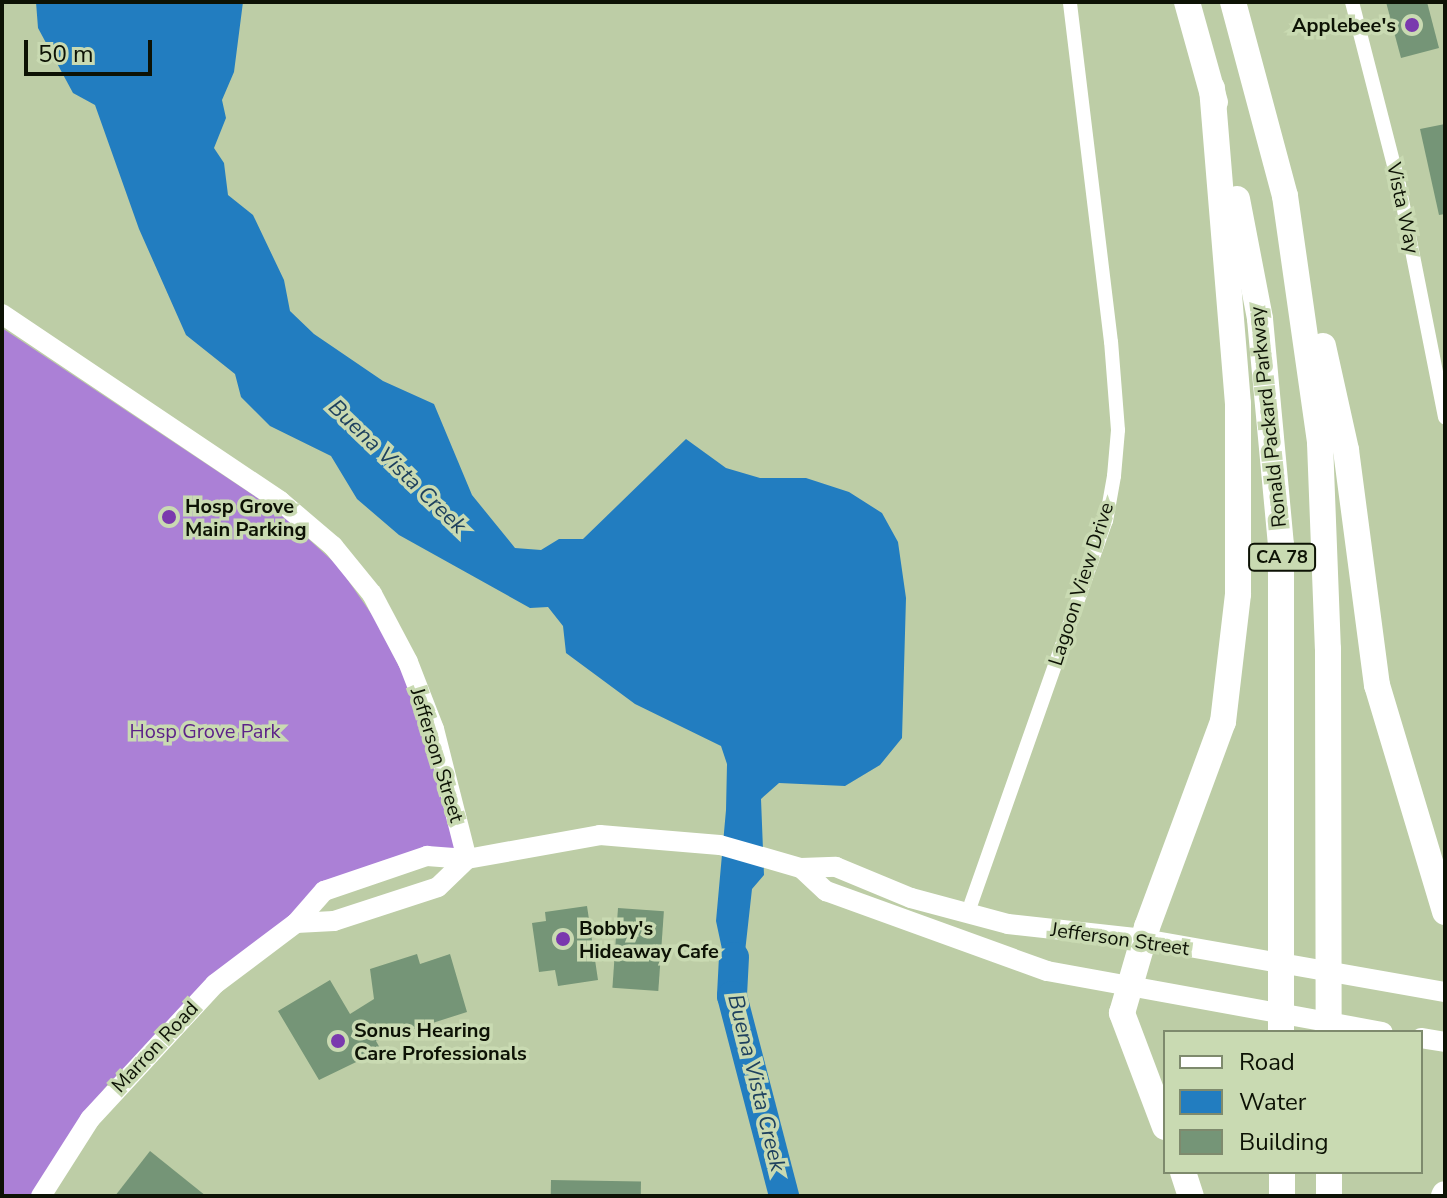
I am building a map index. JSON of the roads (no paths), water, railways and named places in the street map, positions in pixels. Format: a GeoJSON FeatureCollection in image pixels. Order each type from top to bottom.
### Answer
{"type":"FeatureCollection","features":[{"type":"Feature","properties":{"kind":"highway","name":"Ronald Packard Parkway"},"geometry":{"type":"LineString","coordinates":[[1187,2],[1212,88],[1260,319],[1277,474],[1284,618],[1281,1030]]}},
{"type":"Feature","properties":{"kind":"highway","name":"CA 78"},"geometry":{"type":"LineString","coordinates":[[1233,2],[1285,196],[1304,313],[1326,540],[1329,1030]]}},
{"type":"Feature","properties":{"kind":"highway"},"geometry":{"type":"LineString","coordinates":[[1163,1122],[1122,1013],[1144,939],[1223,722],[1238,594],[1237,376],[1212,88]]}},
{"type":"Feature","properties":{"kind":"highway"},"geometry":{"type":"LineString","coordinates":[[1285,196],[1346,450],[1377,685],[1445,912]]}},
{"type":"Feature","properties":{"kind":"highway"},"geometry":{"type":"LineString","coordinates":[[1184,1174],[1191,1196]]}},
{"type":"Feature","properties":{"kind":"highway"},"geometry":{"type":"LineString","coordinates":[[1282,1174],[1282,1196]]}},
{"type":"Feature","properties":{"kind":"highway"},"geometry":{"type":"LineString","coordinates":[[1329,1174],[1329,1196]]}},
{"type":"Feature","properties":{"kind":"main road","name":"Jefferson Street"},"geometry":{"type":"LineString","coordinates":[[2,314],[280,501],[333,546],[372,594],[408,662],[434,729],[467,859],[600,835],[684,840],[801,868],[836,867],[967,915],[1144,939],[1445,992]]}},
{"type":"Feature","properties":{"kind":"main road","name":"Marron Road"},"geometry":{"type":"LineString","coordinates":[[41,1196],[90,1119],[165,1032],[215,984],[296,923],[324,891],[352,878],[427,856],[467,859]]}},
{"type":"Feature","properties":{"kind":"main road"},"geometry":{"type":"LineString","coordinates":[[296,923],[334,921],[438,887],[467,859]]}},
{"type":"Feature","properties":{"kind":"main road","name":"Jefferson Street"},"geometry":{"type":"LineString","coordinates":[[801,868],[826,891],[920,929],[1047,971],[1370,1030]]}},
{"type":"Feature","properties":{"kind":"main road"},"geometry":{"type":"LineString","coordinates":[[1423,1038],[1445,1042]]}},
{"type":"Feature","properties":{"kind":"street","name":"Lagoon View Drive"},"geometry":{"type":"LineString","coordinates":[[967,915],[1106,521],[1114,476],[1118,430],[1111,342],[1070,2]]}},
{"type":"Feature","properties":{"kind":"street","name":"Vista Way"},"geometry":{"type":"LineString","coordinates":[[1352,2],[1399,185],[1445,417]]}},
{"type":"Feature","properties":{"kind":"water"},"geometry":{"type":"Polygon","coordinates":[[[36,2],[243,2],[234,72],[222,100],[226,118],[214,148],[224,163],[228,195],[253,215],[284,280],[290,311],[314,334],[383,381],[434,404],[472,495],[515,548],[541,550],[559,539],[583,539],[686,439],[726,468],[760,478],[806,478],[849,492],[882,513],[898,542],[906,598],[902,738],[880,765],[845,786],[779,783],[761,799],[764,875],[752,889],[741,988],[732,996],[716,921],[726,810],[727,764],[721,746],[635,704],[566,653],[563,626],[548,607],[530,608],[399,535],[357,499],[331,456],[270,426],[241,397],[235,374],[186,335],[139,229],[95,105],[73,93],[38,28],[36,2]]]}},
{"type":"Feature","properties":{"kind":"waterway","name":"Buena Vista Creek"},"geometry":{"type":"LineString","coordinates":[[734,957],[732,996],[784,1196]]}},
{"type":"Feature","properties":{"kind":"place","name":"Applebee's"},"geometry":{"type":"Point","coordinates":[1412,25]}},
{"type":"Feature","properties":{"kind":"place","name":"Hosp Grove Main Parking"},"geometry":{"type":"Point","coordinates":[169,517]}},
{"type":"Feature","properties":{"kind":"place","name":"Bobby's Hideaway Cafe"},"geometry":{"type":"Point","coordinates":[563,939]}},
{"type":"Feature","properties":{"kind":"place","name":"Sonus Hearing Care Professionals"},"geometry":{"type":"Point","coordinates":[338,1041]}},
{"type":"Feature","properties":{"kind":"park label","name":"Hosp Grove Park"},"geometry":{"type":"Point","coordinates":[205,731]}}]}
